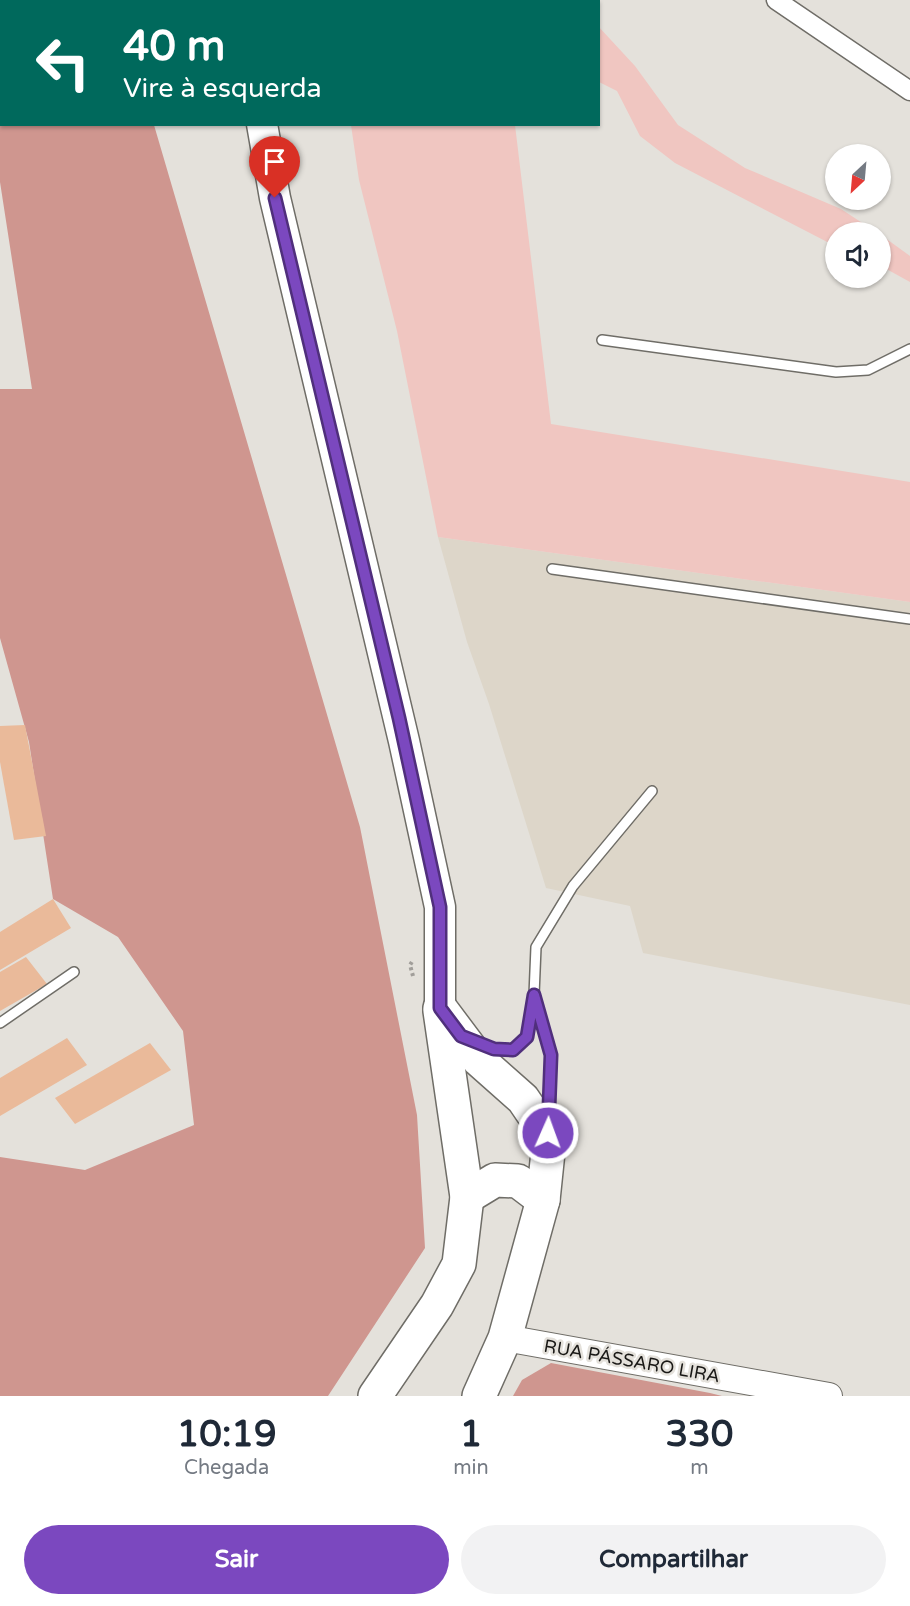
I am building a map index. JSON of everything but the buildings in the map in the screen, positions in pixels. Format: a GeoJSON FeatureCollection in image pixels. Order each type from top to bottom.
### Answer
{"type":"FeatureCollection","features":[{"type":"Feature","properties":{"kind":"highway"},"geometry":{"type":"LineString","coordinates":[[440,1008],[479,1060],[523,1099],[540,1124],[548,1152],[543,1200],[505,1338],[479,1396]]}},
{"type":"Feature","properties":{"kind":"highway"},"geometry":{"type":"LineString","coordinates":[[375,1396],[437,1305],[459,1264],[467,1197],[440,1008]]}},
{"type":"Feature","properties":{"kind":"highway"},"geometry":{"type":"LineString","coordinates":[[467,1197],[495,1180],[518,1181],[543,1200]]}},
{"type":"Feature","properties":{"kind":"main road"},"geometry":{"type":"LineString","coordinates":[[262,126],[275,198],[404,741],[440,907],[440,1008]]}},
{"type":"Feature","properties":{"kind":"street"},"geometry":{"type":"LineString","coordinates":[[776,0],[910,91]]}},
{"type":"Feature","properties":{"kind":"street","name":"RUA PÁSSARO LIRA"},"geometry":{"type":"LineString","coordinates":[[505,1338],[829,1396]]}},
{"type":"Feature","properties":{"kind":"lane"},"geometry":{"type":"LineString","coordinates":[[602,340],[836,372],[868,370],[910,349]]}},
{"type":"Feature","properties":{"kind":"lane"},"geometry":{"type":"LineString","coordinates":[[552,569],[910,619]]}},
{"type":"Feature","properties":{"kind":"lane"},"geometry":{"type":"LineString","coordinates":[[461,1036],[494,1049],[513,1050],[527,1037],[534,995],[536,947],[573,886],[651,791]]}},
{"type":"Feature","properties":{"kind":"lane"},"geometry":{"type":"LineString","coordinates":[[0,1023],[74,972]]}},
{"type":"Feature","properties":{"kind":"lane"},"geometry":{"type":"LineString","coordinates":[[534,995],[551,1055],[548,1152]]}},
{"type":"Feature","properties":{"kind":"path"},"geometry":{"type":"LineString","coordinates":[[415,956],[410,965],[415,986]]}},
{"type":"Feature","properties":{"kind":"shaded area"},"geometry":{"type":"Polygon","coordinates":[[[600,28],[635,66],[678,125],[745,168],[825,202],[825,210],[843,210],[861,222],[825,222],[825,241],[675,163],[640,136],[617,91],[600,82],[600,28]]]}},
{"type":"Feature","properties":{"kind":"shaded area"},"geometry":{"type":"Polygon","coordinates":[[[0,126],[154,126],[360,827],[417,1115],[425,1248],[328,1396],[0,1396],[0,1157],[85,1170],[194,1125],[183,1031],[118,937],[53,899],[29,742],[0,638],[0,389],[32,389],[0,182],[0,126]]]}},
{"type":"Feature","properties":{"kind":"shaded area"},"geometry":{"type":"Polygon","coordinates":[[[351,126],[515,126],[551,424],[910,482],[910,602],[438,537],[397,331],[359,180],[351,126]]]}},
{"type":"Feature","properties":{"kind":"shaded area"},"geometry":{"type":"Polygon","coordinates":[[[891,242],[910,256],[910,282],[891,272],[891,242]]]}},
{"type":"Feature","properties":{"kind":"shaded area"},"geometry":{"type":"Polygon","coordinates":[[[438,537],[910,602],[910,1005],[643,953],[630,906],[546,888],[489,704],[467,642],[438,537]]]}},
{"type":"Feature","properties":{"kind":"shaded area"},"geometry":{"type":"Polygon","coordinates":[[[551,1363],[722,1396],[513,1396],[522,1380],[551,1363]]]}},
{"type":"Feature","properties":{"kind":"route"},"geometry":{"type":"LineString","coordinates":[[275,198],[399,718],[440,907],[440,1008],[461,1036],[494,1049],[513,1050],[527,1037],[534,995],[551,1055],[548,1133]]}}]}
